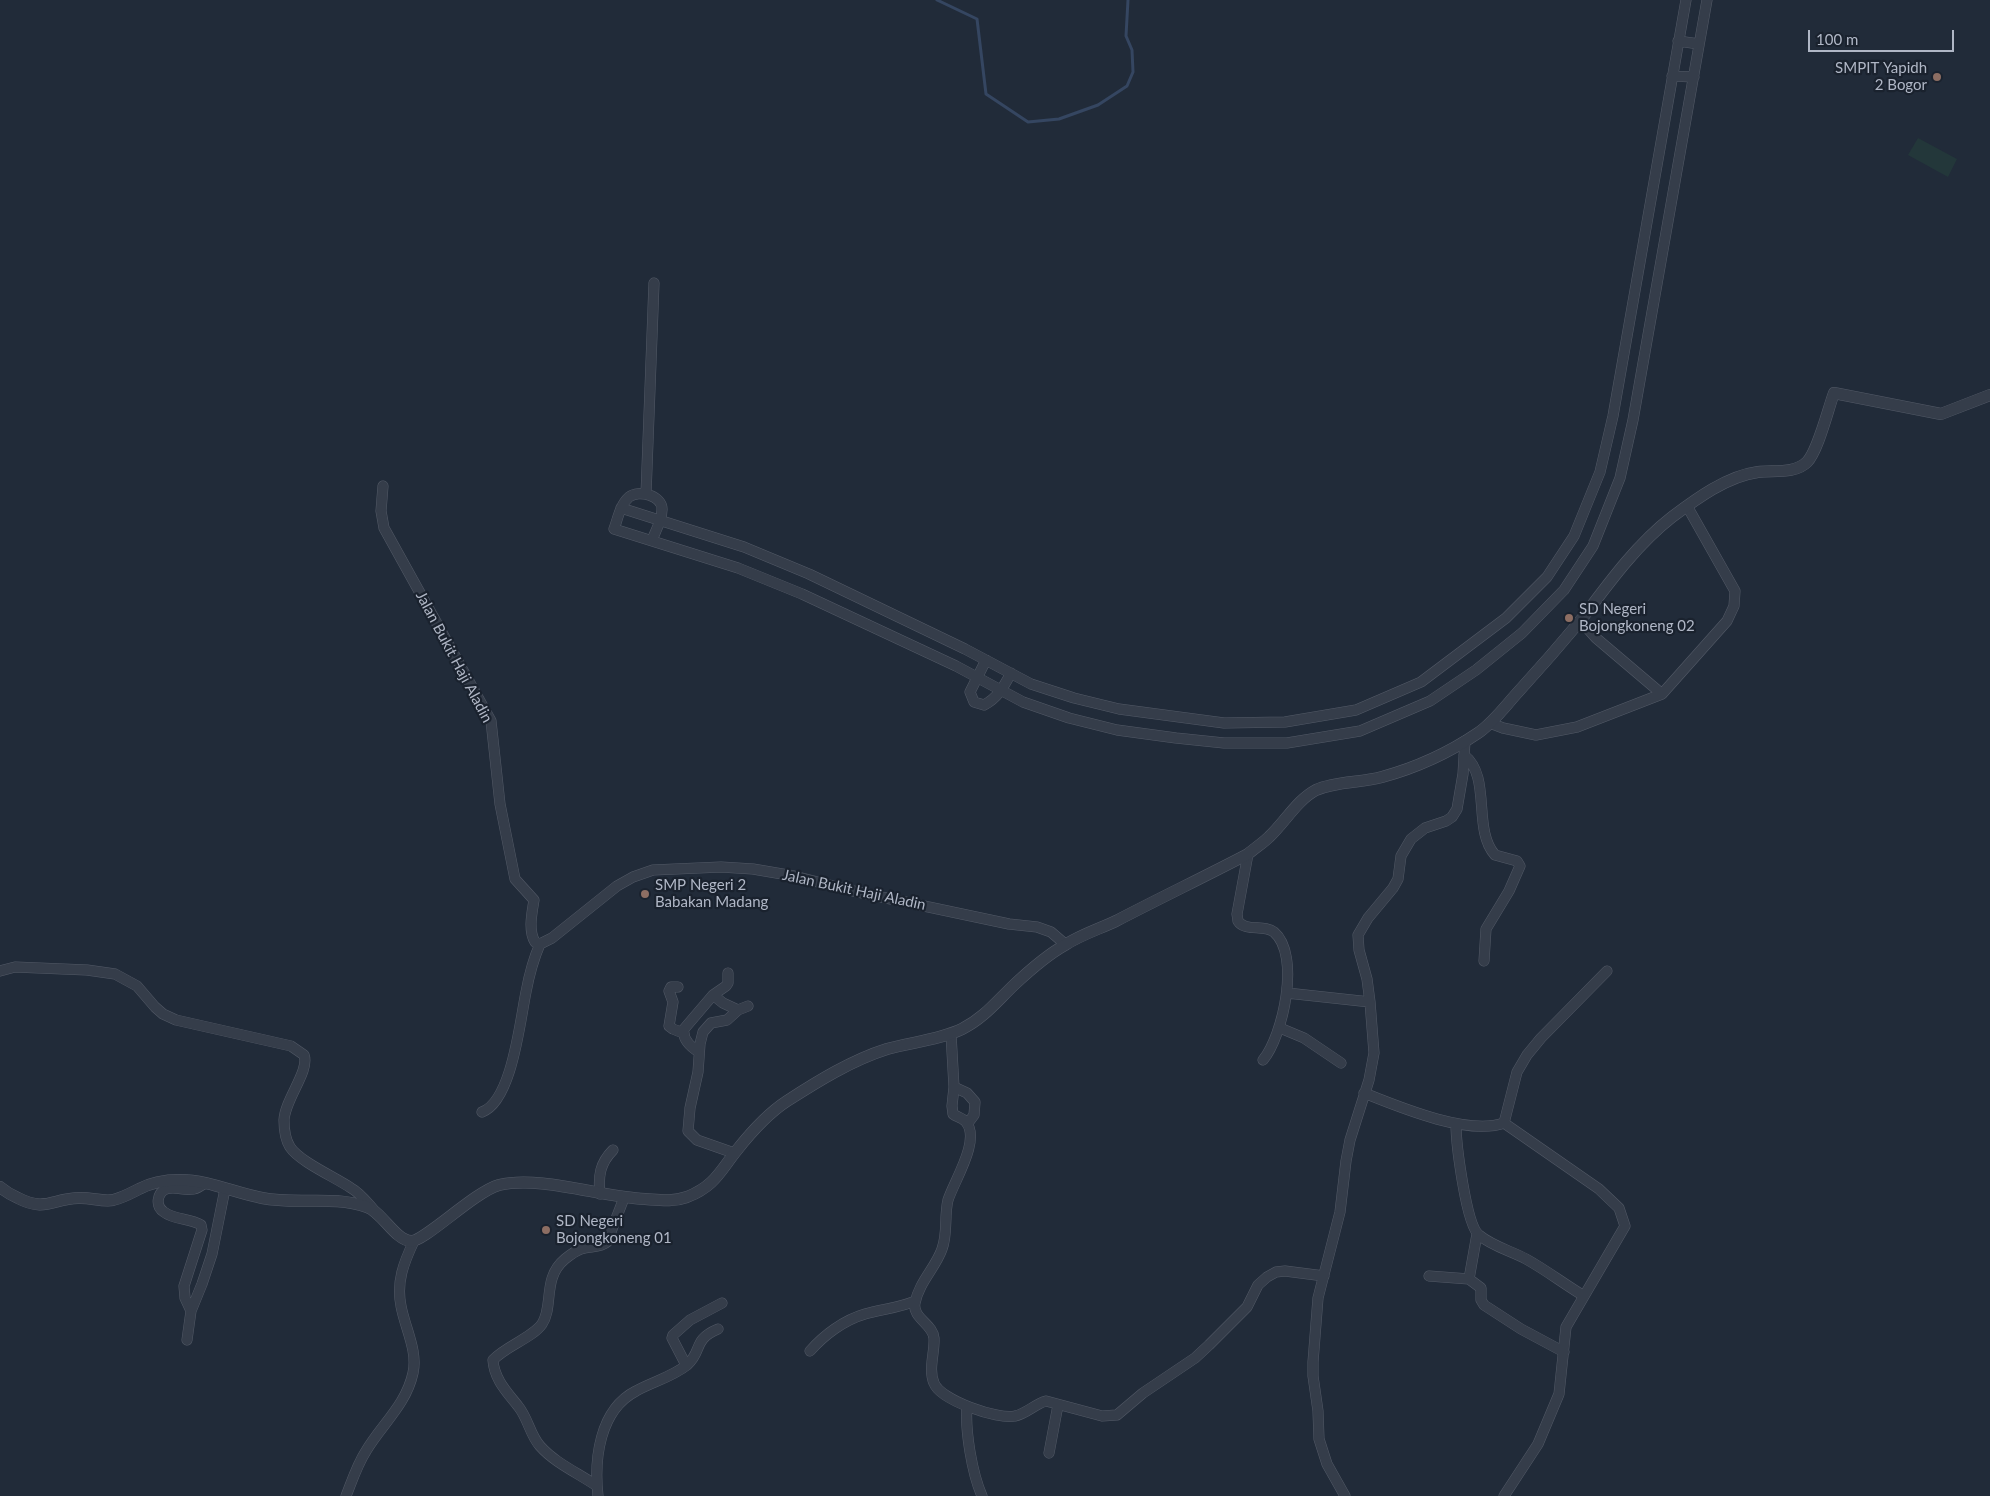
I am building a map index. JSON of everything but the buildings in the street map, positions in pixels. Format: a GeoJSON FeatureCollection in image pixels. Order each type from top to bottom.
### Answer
{"type":"FeatureCollection","features":[{"type":"Feature","properties":{"kind":"street"},"geometry":{"type":"LineString","coordinates":[[621,508],[744,547],[809,574],[1032,684],[1074,698],[1120,709],[1224,723],[1285,722],[1356,710],[1421,682],[1506,618],[1547,578],[1574,536],[1600,472],[1612,416],[1686,0]]}},
{"type":"Feature","properties":{"kind":"street"},"geometry":{"type":"LineString","coordinates":[[652,540],[660,520],[662,508],[658,500],[646,494],[634,494],[628,498],[621,508],[614,529],[738,568],[802,594],[976,677],[1023,702],[1069,718],[1117,730],[1224,744],[1287,743],[1360,731],[1430,701],[1476,670],[1522,633],[1564,590],[1593,546],[1620,478],[1633,420],[1707,0]]}},
{"type":"Feature","properties":{"kind":"street"},"geometry":{"type":"LineString","coordinates":[[1678,41],[1699,44]]}},
{"type":"Feature","properties":{"kind":"street"},"geometry":{"type":"LineString","coordinates":[[1672,76],[1694,77]]}},
{"type":"Feature","properties":{"kind":"street"},"geometry":{"type":"LineString","coordinates":[[646,494],[654,283]]}},
{"type":"Feature","properties":{"kind":"street"},"geometry":{"type":"LineString","coordinates":[[346,1496],[366,1451],[398,1408],[413,1374],[413,1352],[401,1306],[400,1287],[404,1262],[414,1241],[470,1200],[486,1190],[504,1184],[542,1184],[624,1198],[676,1200],[705,1188],[717,1178],[734,1154],[768,1116],[785,1102],[868,1056],[890,1048],[951,1034],[985,1015],[1013,986],[1065,944],[1102,928],[1248,854],[1268,838],[1294,809],[1314,791],[1330,786],[1383,777],[1426,760],[1465,741],[1490,722],[1655,532],[1687,506],[1718,487],[1746,474],[1796,469],[1803,466],[1815,449],[1834,393],[1940,414],[1990,395]]}},
{"type":"Feature","properties":{"kind":"street","name":"Jalan Bukit Haji Aladin"},"geometry":{"type":"LineString","coordinates":[[383,486],[381,511],[384,528],[491,722],[500,804],[516,879],[534,900],[531,924],[532,937],[535,942],[540,944],[552,938],[617,886],[633,877],[653,870],[721,868],[753,869],[794,876],[853,891],[1010,924],[1037,927],[1051,932],[1065,944]]}},
{"type":"Feature","properties":{"kind":"street"},"geometry":{"type":"LineString","coordinates":[[1490,722],[1503,728],[1536,735],[1577,727],[1662,694],[1727,621],[1734,606],[1734,591],[1687,506]]}},
{"type":"Feature","properties":{"kind":"street"},"geometry":{"type":"LineString","coordinates":[[1580,620],[1596,638],[1662,694]]}},
{"type":"Feature","properties":{"kind":"street"},"geometry":{"type":"LineString","coordinates":[[986,660],[970,692],[974,702],[984,705],[991,702],[1011,673]]}},
{"type":"Feature","properties":{"kind":"street"},"geometry":{"type":"LineString","coordinates":[[1345,1496],[1327,1464],[1318,1440],[1318,1411],[1314,1389],[1313,1362],[1316,1344],[1317,1305],[1340,1212],[1350,1140],[1372,1066],[1374,1053],[1367,979],[1359,950],[1358,935],[1368,918],[1393,888],[1398,879],[1401,856],[1411,839],[1425,828],[1446,821],[1452,817],[1457,809],[1463,774],[1465,741]]}},
{"type":"Feature","properties":{"kind":"street"},"geometry":{"type":"LineString","coordinates":[[1464,755],[1472,763],[1479,784],[1483,814],[1482,824],[1489,845],[1495,855],[1517,861],[1520,866],[1509,891],[1486,929],[1484,962]]}},
{"type":"Feature","properties":{"kind":"street"},"geometry":{"type":"LineString","coordinates":[[1248,854],[1237,914],[1238,921],[1243,926],[1274,932],[1281,942],[1286,962],[1287,993],[1280,1028],[1273,1046],[1263,1060]]}},
{"type":"Feature","properties":{"kind":"street"},"geometry":{"type":"LineString","coordinates":[[482,1112],[490,1109],[495,1104],[503,1090],[520,1027],[534,957],[540,944]]}},
{"type":"Feature","properties":{"kind":"street"},"geometry":{"type":"LineString","coordinates":[[0,971],[16,967],[68,971],[87,970],[115,974],[138,986],[155,1007],[163,1014],[176,1020],[291,1046],[304,1055],[305,1064],[290,1095],[285,1114],[285,1132],[290,1148],[310,1163],[356,1191],[386,1224],[408,1241],[414,1241]]}},
{"type":"Feature","properties":{"kind":"street"},"geometry":{"type":"LineString","coordinates":[[1504,1123],[1517,1072],[1527,1055],[1606,971]]}},
{"type":"Feature","properties":{"kind":"street"},"geometry":{"type":"LineString","coordinates":[[683,1033],[692,1017],[713,995],[726,986],[728,974]]}},
{"type":"Feature","properties":{"kind":"street"},"geometry":{"type":"LineString","coordinates":[[678,987],[671,987],[669,991],[673,1002],[669,1026],[683,1033],[687,1042],[699,1052]]}},
{"type":"Feature","properties":{"kind":"street"},"geometry":{"type":"LineString","coordinates":[[1287,993],[1370,1002]]}},
{"type":"Feature","properties":{"kind":"street"},"geometry":{"type":"LineString","coordinates":[[713,995],[723,1003],[743,1008],[726,1020],[716,1021],[706,1028],[699,1052],[698,1072],[690,1108],[688,1131],[697,1140],[734,1154]]}},
{"type":"Feature","properties":{"kind":"street"},"geometry":{"type":"LineString","coordinates":[[1280,1028],[1304,1038],[1341,1063]]}},
{"type":"Feature","properties":{"kind":"street"},"geometry":{"type":"LineString","coordinates":[[951,1034],[954,1087],[953,1114],[968,1123],[970,1131],[968,1150],[948,1201],[942,1248],[926,1276],[915,1301],[916,1313],[934,1337],[932,1365],[935,1386],[940,1391],[968,1407],[1009,1417],[1016,1416],[1046,1401],[1102,1416],[1117,1415],[1143,1393],[1195,1358],[1247,1308],[1258,1285],[1267,1277],[1276,1272],[1285,1271],[1324,1276]]}},
{"type":"Feature","properties":{"kind":"street"},"geometry":{"type":"LineString","coordinates":[[954,1087],[967,1093],[975,1102],[974,1115],[968,1123]]}},
{"type":"Feature","properties":{"kind":"street"},"geometry":{"type":"LineString","coordinates":[[1364,1093],[1405,1109],[1456,1124],[1497,1126],[1504,1123]]}},
{"type":"Feature","properties":{"kind":"street"},"geometry":{"type":"LineString","coordinates":[[1504,1123],[1599,1189],[1619,1208],[1626,1226],[1566,1327],[1560,1388],[1551,1414],[1538,1444],[1504,1496]]}},
{"type":"Feature","properties":{"kind":"street"},"geometry":{"type":"LineString","coordinates":[[1456,1124],[1456,1148],[1472,1222],[1477,1234],[1474,1264],[1469,1279]]}},
{"type":"Feature","properties":{"kind":"street"},"geometry":{"type":"LineString","coordinates":[[600,1194],[599,1171],[613,1150]]}},
{"type":"Feature","properties":{"kind":"street"},"geometry":{"type":"LineString","coordinates":[[0,1187],[27,1203],[39,1206],[82,1197],[113,1200],[157,1182],[182,1180],[205,1183],[264,1199],[337,1201],[373,1209]]}},
{"type":"Feature","properties":{"kind":"street"},"geometry":{"type":"LineString","coordinates":[[191,1311],[185,1298],[184,1286],[202,1230],[201,1225],[167,1214],[160,1208],[158,1202],[160,1194],[164,1190],[169,1188],[195,1188],[205,1183]]}},
{"type":"Feature","properties":{"kind":"street"},"geometry":{"type":"LineString","coordinates":[[187,1340],[191,1311],[212,1254],[225,1189]]}},
{"type":"Feature","properties":{"kind":"street"},"geometry":{"type":"LineString","coordinates":[[597,1491],[541,1447],[534,1438],[524,1415],[499,1382],[492,1360],[501,1351],[516,1343],[542,1324],[546,1316],[550,1284],[556,1270],[563,1261],[581,1249],[601,1246],[607,1242],[624,1198]]}},
{"type":"Feature","properties":{"kind":"street"},"geometry":{"type":"LineString","coordinates":[[1477,1234],[1527,1260],[1584,1296]]}},
{"type":"Feature","properties":{"kind":"street"},"geometry":{"type":"LineString","coordinates":[[1429,1276],[1469,1279],[1482,1288],[1481,1300],[1484,1305],[1521,1329],[1564,1352]]}},
{"type":"Feature","properties":{"kind":"street"},"geometry":{"type":"LineString","coordinates":[[810,1351],[827,1334],[856,1318],[865,1314],[907,1305],[915,1301]]}},
{"type":"Feature","properties":{"kind":"street"},"geometry":{"type":"LineString","coordinates":[[686,1365],[672,1338],[673,1335],[690,1320],[722,1304]]}},
{"type":"Feature","properties":{"kind":"street"},"geometry":{"type":"LineString","coordinates":[[597,1491],[598,1456],[606,1423],[621,1402],[634,1391],[686,1365],[695,1355],[701,1340],[718,1329]]}},
{"type":"Feature","properties":{"kind":"street"},"geometry":{"type":"LineString","coordinates":[[1049,1453],[1058,1405]]}},
{"type":"Feature","properties":{"kind":"street"},"geometry":{"type":"LineString","coordinates":[[968,1407],[968,1435],[976,1478],[982,1496]]}},
{"type":"Feature","properties":{"kind":"green space"},"geometry":{"type":"Polygon","coordinates":[[[1918,138],[1957,159],[1948,177],[1908,155],[1918,138]]]}},
{"type":"Feature","properties":{"kind":"waterway"},"geometry":{"type":"LineString","coordinates":[[937,0],[977,19],[986,94],[1028,122],[1059,119],[1098,105],[1127,86],[1133,72],[1132,50],[1126,36],[1128,0]]}},
{"type":"Feature","properties":{"kind":"place","name":"SMPIT Yapidh 2 Bogor"},"geometry":{"type":"Point","coordinates":[1937,77]}},
{"type":"Feature","properties":{"kind":"place","name":"SD Negeri Bojongkoneng 02"},"geometry":{"type":"Point","coordinates":[1569,618]}},
{"type":"Feature","properties":{"kind":"place","name":"SMP Negeri 2 Babakan Madang"},"geometry":{"type":"Point","coordinates":[645,894]}},
{"type":"Feature","properties":{"kind":"place","name":"SD Negeri Bojongkoneng 01"},"geometry":{"type":"Point","coordinates":[546,1230]}}]}
